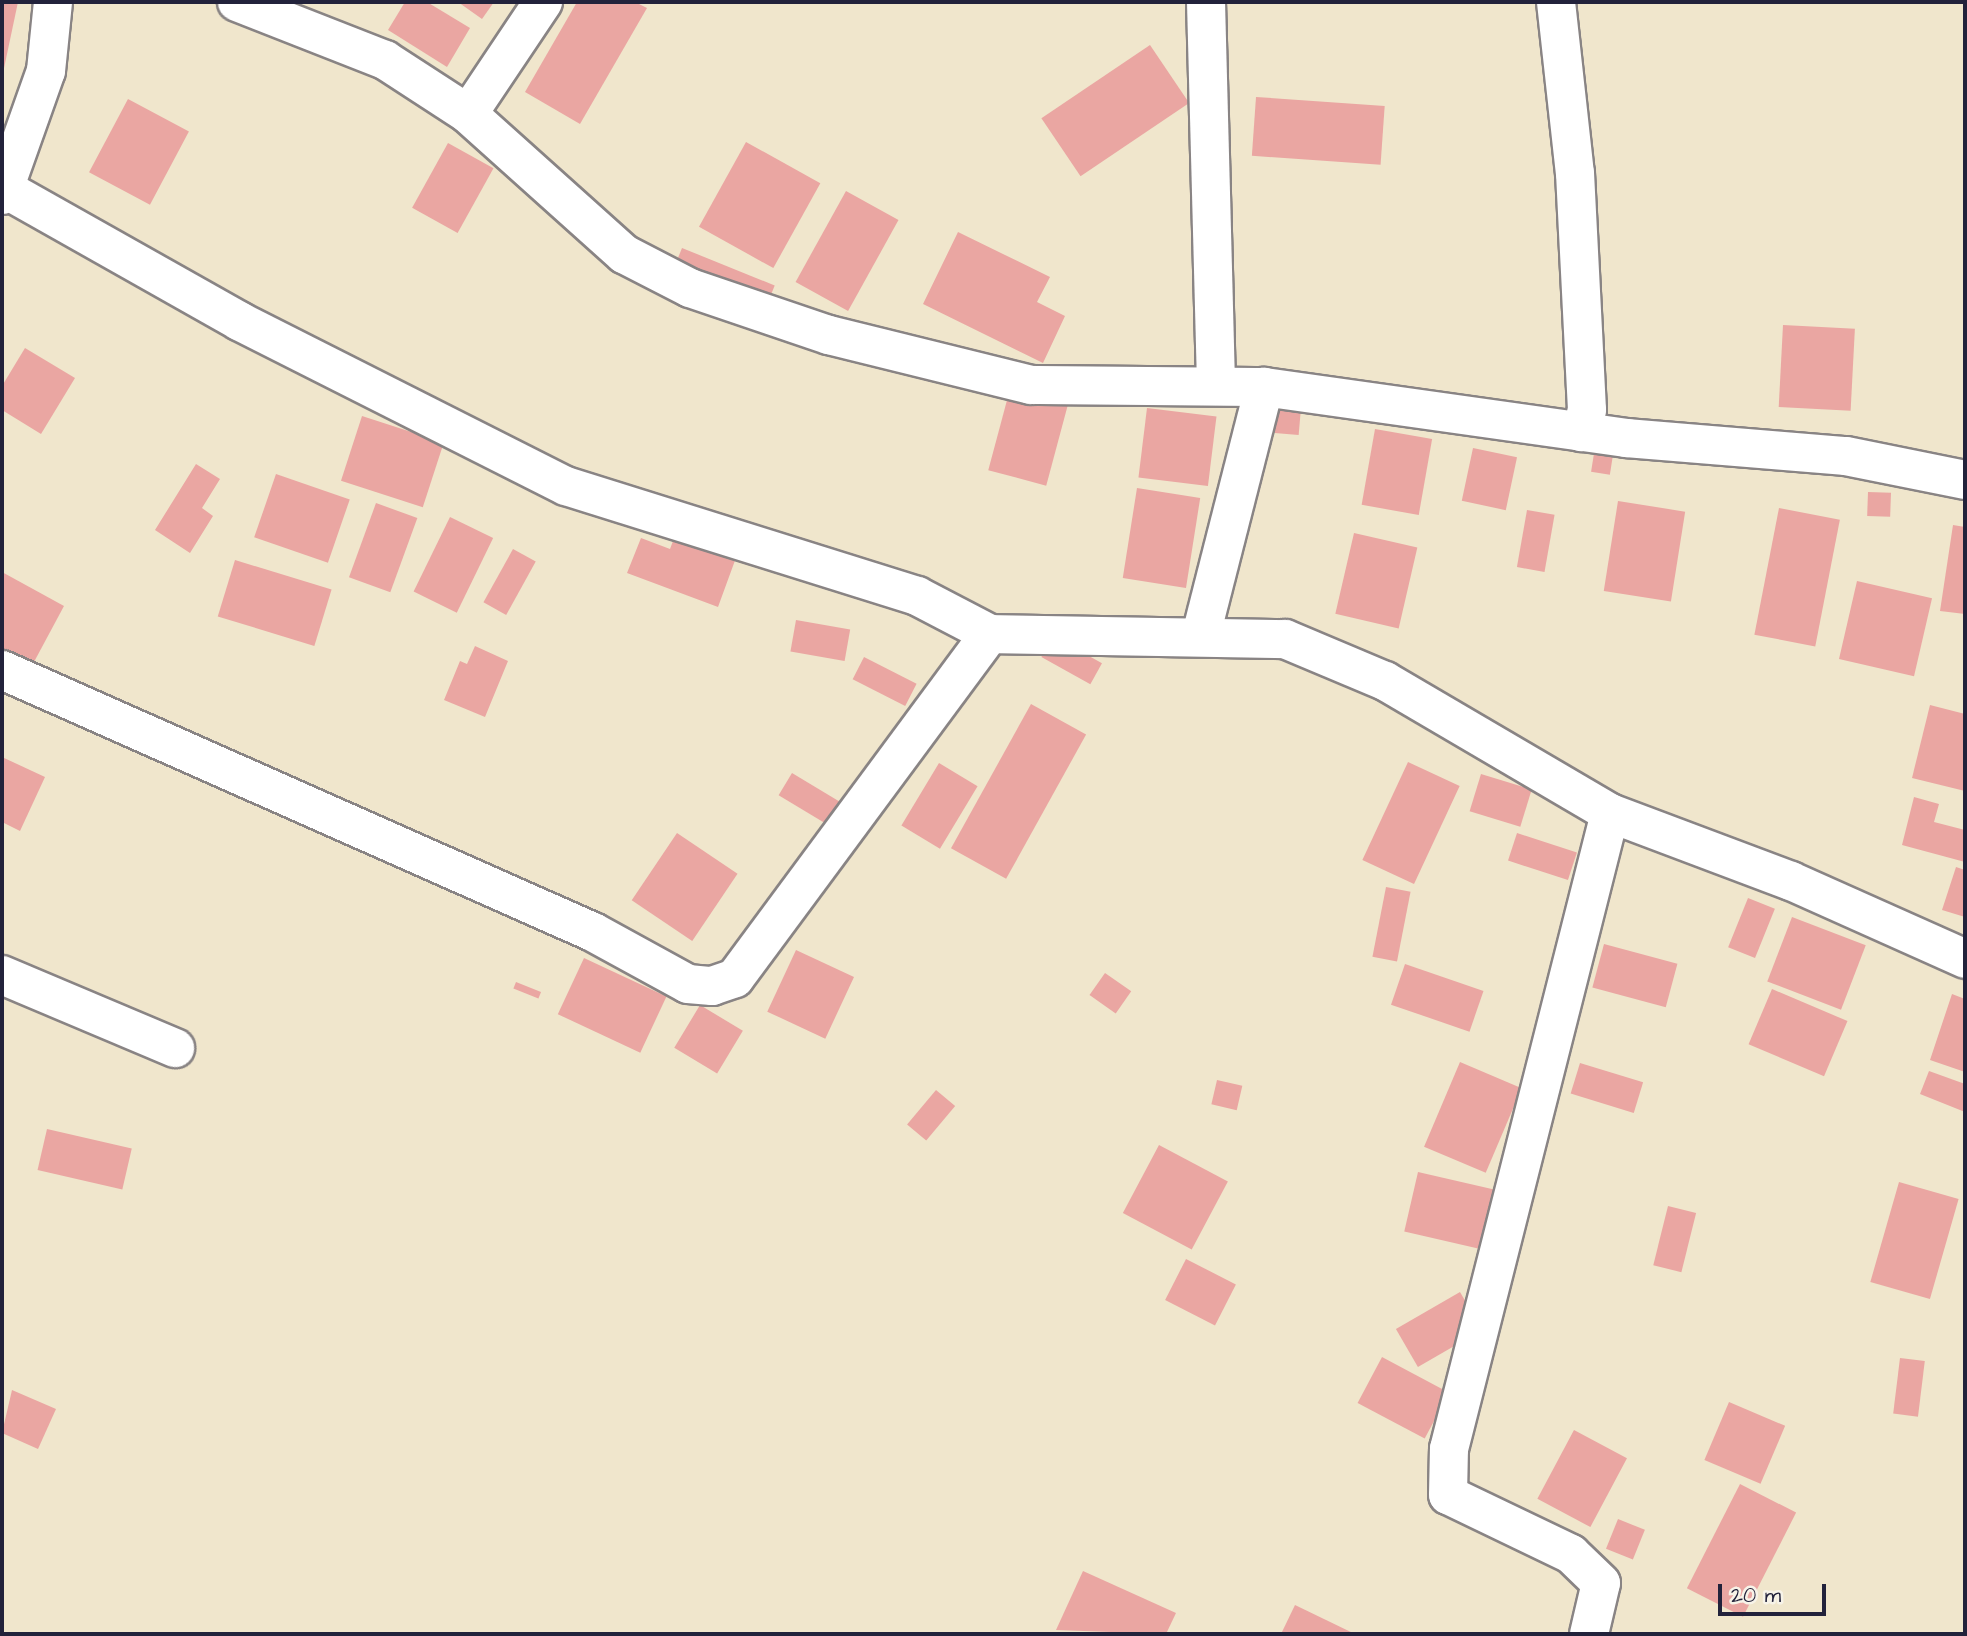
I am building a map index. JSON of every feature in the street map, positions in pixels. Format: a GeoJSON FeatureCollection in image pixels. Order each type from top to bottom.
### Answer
{"type":"FeatureCollection","features":[{"type":"Feature","properties":{"kind":"street"},"geometry":{"type":"LineString","coordinates":[[52,2],[46,71],[4,192],[502,458],[566,486],[917,596],[990,634],[1201,635],[1285,639],[1324,653],[1610,813],[1791,881],[1965,959]]}},
{"type":"Feature","properties":{"kind":"street"},"geometry":{"type":"LineString","coordinates":[[237,2],[385,60],[468,114],[624,254],[690,288],[829,335],[1031,385],[1113,390],[1216,385],[1264,387],[1581,432],[1846,456],[1965,480]]}},
{"type":"Feature","properties":{"kind":"street"},"geometry":{"type":"LineString","coordinates":[[468,114],[543,2]]}},
{"type":"Feature","properties":{"kind":"street"},"geometry":{"type":"LineString","coordinates":[[1206,2],[1216,385]]}},
{"type":"Feature","properties":{"kind":"street"},"geometry":{"type":"LineString","coordinates":[[1556,2],[1575,173],[1587,410],[1581,432]]}},
{"type":"Feature","properties":{"kind":"street"},"geometry":{"type":"LineString","coordinates":[[1201,635],[1264,387]]}},
{"type":"Feature","properties":{"kind":"street"},"geometry":{"type":"LineString","coordinates":[[2,670],[593,932],[688,984],[712,986],[735,978],[990,634]]}},
{"type":"Feature","properties":{"kind":"street"},"geometry":{"type":"LineString","coordinates":[[1589,1634],[1601,1583],[1571,1554],[1448,1495],[1448,1461],[1610,813]]}},
{"type":"Feature","properties":{"kind":"street"},"geometry":{"type":"LineString","coordinates":[[2,975],[174,1048]]}},
{"type":"Feature","properties":{"kind":"building"},"geometry":{"type":"Polygon","coordinates":[[[2,2],[18,2],[3,73],[2,73],[2,2]]]}},
{"type":"Feature","properties":{"kind":"building"},"geometry":{"type":"Polygon","coordinates":[[[405,2],[427,2],[470,28],[447,67],[388,30],[405,2]]]}},
{"type":"Feature","properties":{"kind":"building"},"geometry":{"type":"Polygon","coordinates":[[[458,2],[494,2],[482,19],[458,2]]]}},
{"type":"Feature","properties":{"kind":"building"},"geometry":{"type":"Polygon","coordinates":[[[577,2],[635,2],[647,8],[580,124],[525,92],[577,2]]]}},
{"type":"Feature","properties":{"kind":"building"},"geometry":{"type":"Polygon","coordinates":[[[1150,45],[1189,103],[1081,176],[1041,118],[1150,45]]]}},
{"type":"Feature","properties":{"kind":"building"},"geometry":{"type":"Polygon","coordinates":[[[1256,97],[1385,106],[1381,165],[1252,156],[1256,97]]]}},
{"type":"Feature","properties":{"kind":"building"},"geometry":{"type":"Polygon","coordinates":[[[128,99],[189,131],[150,205],[89,172],[128,99]]]}},
{"type":"Feature","properties":{"kind":"building"},"geometry":{"type":"Polygon","coordinates":[[[746,142],[820,183],[773,268],[699,227],[746,142]]]}},
{"type":"Feature","properties":{"kind":"building"},"geometry":{"type":"Polygon","coordinates":[[[448,143],[493,168],[458,233],[412,208],[448,143]]]}},
{"type":"Feature","properties":{"kind":"building"},"geometry":{"type":"Polygon","coordinates":[[[846,191],[898,220],[848,311],[796,282],[846,191]]]}},
{"type":"Feature","properties":{"kind":"building"},"geometry":{"type":"Polygon","coordinates":[[[958,232],[1050,277],[1037,302],[1065,316],[1043,363],[923,304],[958,232]]]}},
{"type":"Feature","properties":{"kind":"building"},"geometry":{"type":"Polygon","coordinates":[[[682,248],[775,285],[766,306],[674,268],[682,248]]]}},
{"type":"Feature","properties":{"kind":"building"},"geometry":{"type":"Polygon","coordinates":[[[1783,325],[1855,329],[1851,411],[1779,407],[1783,325]]]}},
{"type":"Feature","properties":{"kind":"building"},"geometry":{"type":"Polygon","coordinates":[[[25,348],[75,378],[41,434],[2,410],[2,386],[25,348]]]}},
{"type":"Feature","properties":{"kind":"building"},"geometry":{"type":"Polygon","coordinates":[[[1010,389],[1068,405],[1046,486],[988,470],[1010,389]]]}},
{"type":"Feature","properties":{"kind":"building"},"geometry":{"type":"Polygon","coordinates":[[[1277,407],[1301,409],[1299,435],[1275,433],[1277,407]]]}},
{"type":"Feature","properties":{"kind":"building"},"geometry":{"type":"Polygon","coordinates":[[[1147,408],[1216,417],[1208,486],[1138,477],[1147,408]]]}},
{"type":"Feature","properties":{"kind":"building"},"geometry":{"type":"Polygon","coordinates":[[[362,416],[444,443],[423,507],[341,481],[362,416]]]}},
{"type":"Feature","properties":{"kind":"building"},"geometry":{"type":"Polygon","coordinates":[[[1375,429],[1432,439],[1419,515],[1362,505],[1375,429]]]}},
{"type":"Feature","properties":{"kind":"building"},"geometry":{"type":"Polygon","coordinates":[[[1595,447],[1614,450],[1610,475],[1591,472],[1595,447]]]}},
{"type":"Feature","properties":{"kind":"building"},"geometry":{"type":"Polygon","coordinates":[[[1473,448],[1517,457],[1506,510],[1462,501],[1473,448]]]}},
{"type":"Feature","properties":{"kind":"building"},"geometry":{"type":"Polygon","coordinates":[[[196,464],[220,479],[202,508],[213,516],[190,553],[155,530],[196,464]]]}},
{"type":"Feature","properties":{"kind":"building"},"geometry":{"type":"Polygon","coordinates":[[[276,474],[350,499],[328,563],[254,537],[276,474]]]}},
{"type":"Feature","properties":{"kind":"building"},"geometry":{"type":"Polygon","coordinates":[[[1137,488],[1200,498],[1186,588],[1123,578],[1137,488]]]}},
{"type":"Feature","properties":{"kind":"building"},"geometry":{"type":"Polygon","coordinates":[[[1868,492],[1891,493],[1890,517],[1867,516],[1868,492]]]}},
{"type":"Feature","properties":{"kind":"building"},"geometry":{"type":"Polygon","coordinates":[[[1618,501],[1685,512],[1671,602],[1604,591],[1618,501]]]}},
{"type":"Feature","properties":{"kind":"building"},"geometry":{"type":"Polygon","coordinates":[[[376,503],[417,518],[390,592],[349,577],[376,503]]]}},
{"type":"Feature","properties":{"kind":"building"},"geometry":{"type":"Polygon","coordinates":[[[1779,508],[1840,520],[1815,646],[1754,635],[1779,508]]]}},
{"type":"Feature","properties":{"kind":"building"},"geometry":{"type":"Polygon","coordinates":[[[1527,510],[1555,515],[1545,572],[1517,567],[1527,510]]]}},
{"type":"Feature","properties":{"kind":"building"},"geometry":{"type":"Polygon","coordinates":[[[450,517],[493,538],[457,613],[414,592],[450,517]]]}},
{"type":"Feature","properties":{"kind":"building"},"geometry":{"type":"Polygon","coordinates":[[[1953,525],[1965,527],[1965,614],[1940,611],[1953,525]]]}},
{"type":"Feature","properties":{"kind":"building"},"geometry":{"type":"Polygon","coordinates":[[[676,533],[737,555],[718,607],[627,573],[641,538],[670,549],[676,533]]]}},
{"type":"Feature","properties":{"kind":"building"},"geometry":{"type":"Polygon","coordinates":[[[1354,533],[1417,548],[1399,628],[1335,614],[1354,533]]]}},
{"type":"Feature","properties":{"kind":"building"},"geometry":{"type":"Polygon","coordinates":[[[513,549],[536,562],[506,615],[483,602],[513,549]]]}},
{"type":"Feature","properties":{"kind":"building"},"geometry":{"type":"Polygon","coordinates":[[[235,560],[332,590],[314,646],[218,616],[235,560]]]}},
{"type":"Feature","properties":{"kind":"building"},"geometry":{"type":"Polygon","coordinates":[[[2,572],[64,606],[27,675],[2,661],[2,572]]]}},
{"type":"Feature","properties":{"kind":"building"},"geometry":{"type":"Polygon","coordinates":[[[1857,581],[1932,598],[1914,676],[1839,659],[1857,581]]]}},
{"type":"Feature","properties":{"kind":"building"},"geometry":{"type":"Polygon","coordinates":[[[796,620],[850,630],[845,661],[790,652],[796,620]]]}},
{"type":"Feature","properties":{"kind":"building"},"geometry":{"type":"Polygon","coordinates":[[[1053,636],[1102,663],[1090,684],[1041,657],[1053,636]]]}},
{"type":"Feature","properties":{"kind":"building"},"geometry":{"type":"Polygon","coordinates":[[[475,646],[508,661],[485,717],[444,700],[460,661],[467,664],[475,646]]]}},
{"type":"Feature","properties":{"kind":"building"},"geometry":{"type":"Polygon","coordinates":[[[864,657],[917,684],[905,706],[853,679],[864,657]]]}},
{"type":"Feature","properties":{"kind":"building"},"geometry":{"type":"Polygon","coordinates":[[[1031,704],[1086,735],[1006,879],[951,848],[1031,704]]]}},
{"type":"Feature","properties":{"kind":"building"},"geometry":{"type":"Polygon","coordinates":[[[1930,705],[1965,714],[1965,791],[1912,778],[1930,705]]]}},
{"type":"Feature","properties":{"kind":"building"},"geometry":{"type":"Polygon","coordinates":[[[2,757],[45,777],[20,831],[2,822],[2,757]]]}},
{"type":"Feature","properties":{"kind":"building"},"geometry":{"type":"Polygon","coordinates":[[[1408,762],[1460,786],[1414,884],[1362,860],[1408,762]]]}},
{"type":"Feature","properties":{"kind":"building"},"geometry":{"type":"Polygon","coordinates":[[[939,763],[978,786],[940,849],[901,826],[939,763]]]}},
{"type":"Feature","properties":{"kind":"building"},"geometry":{"type":"Polygon","coordinates":[[[792,773],[848,806],[834,829],[779,795],[792,773]]]}},
{"type":"Feature","properties":{"kind":"building"},"geometry":{"type":"Polygon","coordinates":[[[1481,774],[1532,789],[1520,827],[1470,811],[1481,774]]]}},
{"type":"Feature","properties":{"kind":"building"},"geometry":{"type":"Polygon","coordinates":[[[1914,797],[1939,804],[1934,822],[1965,830],[1965,862],[1902,845],[1914,797]]]}},
{"type":"Feature","properties":{"kind":"building"},"geometry":{"type":"Polygon","coordinates":[[[677,833],[738,874],[692,941],[632,900],[677,833]]]}},
{"type":"Feature","properties":{"kind":"building"},"geometry":{"type":"Polygon","coordinates":[[[1517,833],[1577,852],[1568,880],[1508,861],[1517,833]]]}},
{"type":"Feature","properties":{"kind":"building"},"geometry":{"type":"Polygon","coordinates":[[[1956,867],[1965,870],[1965,917],[1942,910],[1956,867]]]}},
{"type":"Feature","properties":{"kind":"building"},"geometry":{"type":"Polygon","coordinates":[[[1386,887],[1411,892],[1397,961],[1372,957],[1386,887]]]}},
{"type":"Feature","properties":{"kind":"building"},"geometry":{"type":"Polygon","coordinates":[[[1748,898],[1775,909],[1755,958],[1728,947],[1748,898]]]}},
{"type":"Feature","properties":{"kind":"building"},"geometry":{"type":"Polygon","coordinates":[[[1792,917],[1866,945],[1841,1010],[1767,981],[1792,917]]]}},
{"type":"Feature","properties":{"kind":"building"},"geometry":{"type":"Polygon","coordinates":[[[1604,944],[1677,964],[1666,1007],[1592,987],[1604,944]]]}},
{"type":"Feature","properties":{"kind":"building"},"geometry":{"type":"Polygon","coordinates":[[[796,950],[854,977],[825,1039],[767,1012],[796,950]]]}},
{"type":"Feature","properties":{"kind":"building"},"geometry":{"type":"Polygon","coordinates":[[[584,958],[666,996],[640,1053],[558,1014],[584,958]]]}},
{"type":"Feature","properties":{"kind":"building"},"geometry":{"type":"Polygon","coordinates":[[[1405,964],[1483,991],[1469,1032],[1391,1005],[1405,964]]]}},
{"type":"Feature","properties":{"kind":"building"},"geometry":{"type":"Polygon","coordinates":[[[1105,973],[1131,991],[1116,1013],[1090,995],[1105,973]]]}},
{"type":"Feature","properties":{"kind":"building"},"geometry":{"type":"Polygon","coordinates":[[[516,982],[541,992],[538,999],[513,988],[516,982]]]}},
{"type":"Feature","properties":{"kind":"building"},"geometry":{"type":"Polygon","coordinates":[[[1772,989],[1847,1021],[1824,1076],[1749,1044],[1772,989]]]}},
{"type":"Feature","properties":{"kind":"building"},"geometry":{"type":"Polygon","coordinates":[[[1952,994],[1965,999],[1965,1072],[1930,1060],[1952,994]]]}},
{"type":"Feature","properties":{"kind":"building"},"geometry":{"type":"Polygon","coordinates":[[[700,1005],[743,1031],[717,1074],[674,1048],[700,1005]]]}},
{"type":"Feature","properties":{"kind":"building"},"geometry":{"type":"Polygon","coordinates":[[[1460,1062],[1522,1088],[1486,1173],[1424,1147],[1460,1062]]]}},
{"type":"Feature","properties":{"kind":"building"},"geometry":{"type":"Polygon","coordinates":[[[1580,1063],[1643,1082],[1634,1113],[1571,1094],[1580,1063]]]}},
{"type":"Feature","properties":{"kind":"building"},"geometry":{"type":"Polygon","coordinates":[[[1929,1071],[1965,1084],[1965,1112],[1920,1094],[1929,1071]]]}},
{"type":"Feature","properties":{"kind":"building"},"geometry":{"type":"Polygon","coordinates":[[[1217,1080],[1242,1086],[1237,1110],[1211,1104],[1217,1080]]]}},
{"type":"Feature","properties":{"kind":"building"},"geometry":{"type":"Polygon","coordinates":[[[936,1090],[955,1106],[926,1141],[907,1124],[936,1090]]]}},
{"type":"Feature","properties":{"kind":"building"},"geometry":{"type":"Polygon","coordinates":[[[47,1129],[132,1149],[122,1189],[38,1170],[47,1129]]]}},
{"type":"Feature","properties":{"kind":"building"},"geometry":{"type":"Polygon","coordinates":[[[1159,1145],[1228,1182],[1192,1250],[1123,1213],[1159,1145]]]}},
{"type":"Feature","properties":{"kind":"building"},"geometry":{"type":"Polygon","coordinates":[[[1418,1172],[1494,1190],[1480,1249],[1404,1231],[1418,1172]]]}},
{"type":"Feature","properties":{"kind":"building"},"geometry":{"type":"Polygon","coordinates":[[[1899,1182],[1959,1199],[1930,1299],[1870,1282],[1899,1182]]]}},
{"type":"Feature","properties":{"kind":"building"},"geometry":{"type":"Polygon","coordinates":[[[1668,1206],[1696,1213],[1681,1272],[1653,1265],[1668,1206]]]}},
{"type":"Feature","properties":{"kind":"building"},"geometry":{"type":"Polygon","coordinates":[[[1186,1259],[1236,1284],[1215,1325],[1165,1300],[1186,1259]]]}},
{"type":"Feature","properties":{"kind":"building"},"geometry":{"type":"Polygon","coordinates":[[[1460,1292],[1482,1330],[1418,1367],[1396,1329],[1460,1292]]]}},
{"type":"Feature","properties":{"kind":"building"},"geometry":{"type":"Polygon","coordinates":[[[1382,1357],[1449,1393],[1425,1439],[1358,1403],[1382,1357]]]}},
{"type":"Feature","properties":{"kind":"building"},"geometry":{"type":"Polygon","coordinates":[[[1900,1358],[1925,1361],[1918,1417],[1893,1414],[1900,1358]]]}},
{"type":"Feature","properties":{"kind":"building"},"geometry":{"type":"Polygon","coordinates":[[[12,1390],[56,1409],[38,1449],[2,1433],[12,1390]]]}},
{"type":"Feature","properties":{"kind":"building"},"geometry":{"type":"Polygon","coordinates":[[[1729,1402],[1785,1426],[1761,1484],[1704,1460],[1729,1402]]]}},
{"type":"Feature","properties":{"kind":"building"},"geometry":{"type":"Polygon","coordinates":[[[1574,1430],[1627,1458],[1590,1527],[1537,1499],[1574,1430]]]}},
{"type":"Feature","properties":{"kind":"building"},"geometry":{"type":"Polygon","coordinates":[[[1740,1484],[1796,1513],[1743,1617],[1687,1588],[1740,1484]]]}},
{"type":"Feature","properties":{"kind":"building"},"geometry":{"type":"Polygon","coordinates":[[[1618,1519],[1645,1530],[1633,1560],[1606,1549],[1618,1519]]]}},
{"type":"Feature","properties":{"kind":"building"},"geometry":{"type":"Polygon","coordinates":[[[1083,1571],[1176,1613],[1166,1634],[1056,1630],[1083,1571]]]}},
{"type":"Feature","properties":{"kind":"building"},"geometry":{"type":"Polygon","coordinates":[[[1295,1605],[1355,1634],[1281,1634],[1295,1605]]]}}]}
